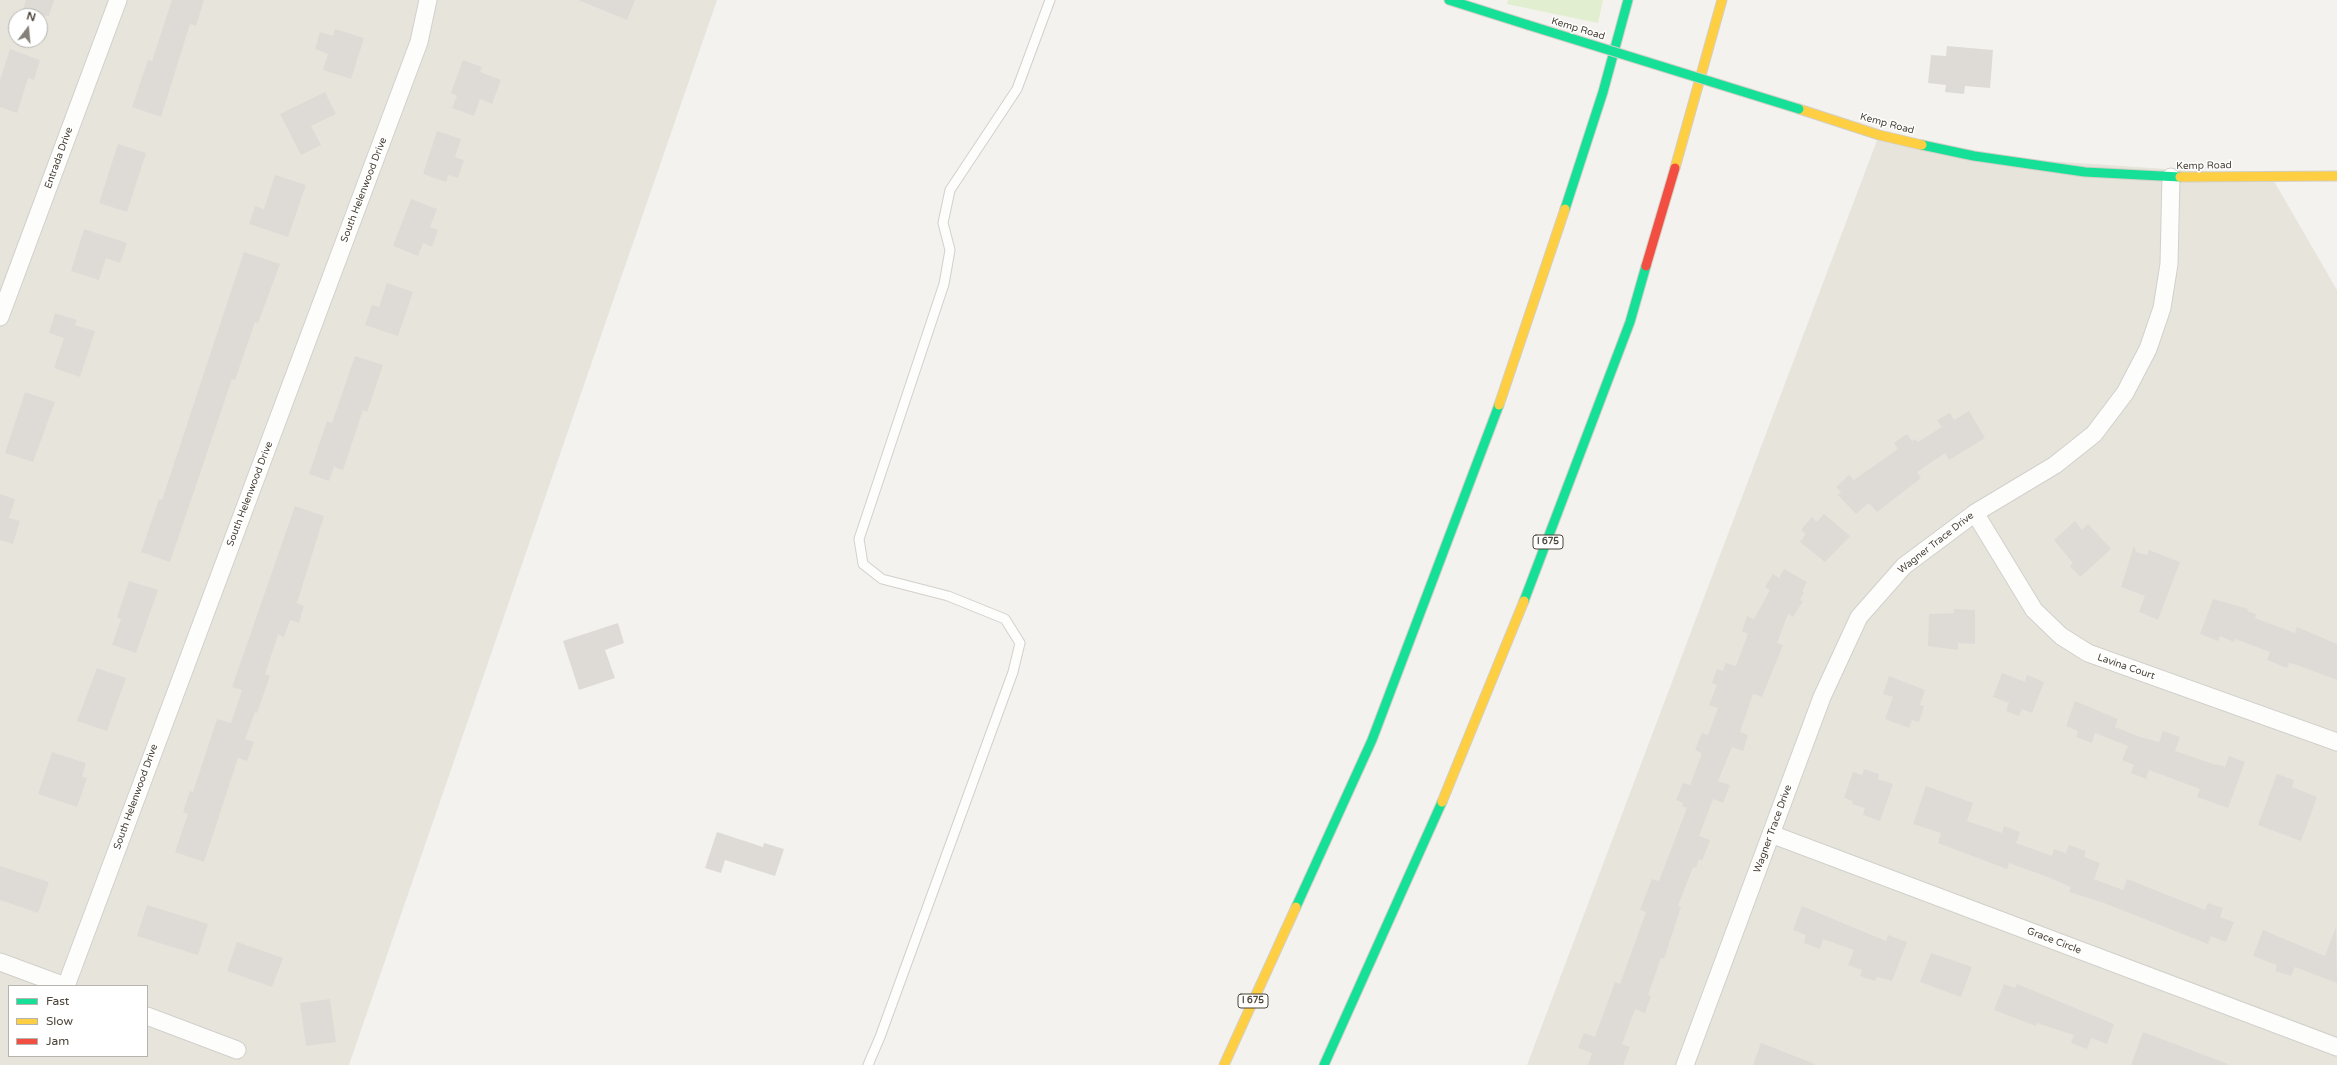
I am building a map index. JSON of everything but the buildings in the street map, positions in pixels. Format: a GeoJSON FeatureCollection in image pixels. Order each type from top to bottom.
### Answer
{"type":"FeatureCollection","features":[{"type":"Feature","properties":{"kind":"main road","name":"Kemp Road"},"geometry":{"type":"LineString","coordinates":[[1448,0],[1485,5],[1528,25],[1879,135],[1974,156],[2085,172],[2171,177],[2337,176]]}},
{"type":"Feature","properties":{"kind":"main road","name":"I 675"},"geometry":{"type":"LineString","coordinates":[[1224,1065],[1375,733],[1506,387],[1603,92],[1628,0]]}},
{"type":"Feature","properties":{"kind":"main road","name":"I 675"},"geometry":{"type":"LineString","coordinates":[[1324,1065],[1428,836],[1544,553],[1630,322],[1722,0]]}},
{"type":"Feature","properties":{"kind":"street","name":"Entrada Drive"},"geometry":{"type":"LineString","coordinates":[[0,317],[118,0]]}},
{"type":"Feature","properties":{"kind":"street","name":"South Helenwood Drive"},"geometry":{"type":"LineString","coordinates":[[65,985],[419,42],[428,0]]}},
{"type":"Feature","properties":{"kind":"street","name":"Wagner Trace Drive"},"geometry":{"type":"LineString","coordinates":[[1685,1065],[1822,697],[1858,617],[1904,566],[1975,513],[2055,465],[2094,434],[2125,393],[2148,349],[2162,308],[2169,264],[2171,177]]}},
{"type":"Feature","properties":{"kind":"street","name":"Lavina Court"},"geometry":{"type":"LineString","coordinates":[[1975,513],[2034,610],[2061,636],[2088,653],[2337,742]]}},
{"type":"Feature","properties":{"kind":"street","name":"Grace Circle"},"geometry":{"type":"LineString","coordinates":[[1771,834],[2337,1048]]}},
{"type":"Feature","properties":{"kind":"street"},"geometry":{"type":"LineString","coordinates":[[0,962],[62,985]]}},
{"type":"Feature","properties":{"kind":"street"},"geometry":{"type":"LineString","coordinates":[[148,1016],[237,1050]]}},
{"type":"Feature","properties":{"kind":"lane"},"geometry":{"type":"LineString","coordinates":[[868,1065],[880,1037],[1013,672],[1020,643],[1005,619],[948,596],[882,579],[863,564],[859,539],[944,284],[950,250],[944,223],[950,190],[1017,90],[1050,0]]}},
{"type":"Feature","properties":{"kind":"shaded area"},"geometry":{"type":"Polygon","coordinates":[[[0,0],[717,0],[349,1065],[0,1065],[0,0]]]}},
{"type":"Feature","properties":{"kind":"shaded area"},"geometry":{"type":"Polygon","coordinates":[[[1879,135],[1974,156],[2271,176],[2337,290],[2337,1065],[1527,1065],[1879,135]]]}},
{"type":"Feature","properties":{"kind":"green space"},"geometry":{"type":"Polygon","coordinates":[[[1508,0],[1603,0],[1598,23],[1507,4],[1508,0]]]}},
{"type":"Feature","properties":{"kind":"traffic: fast"},"geometry":{"type":"LineString","coordinates":[[1449,0],[1528,25]]}},
{"type":"Feature","properties":{"kind":"traffic: fast"},"geometry":{"type":"LineString","coordinates":[[1565,209],[1603,92],[1628,0]]}},
{"type":"Feature","properties":{"kind":"traffic: fast"},"geometry":{"type":"LineString","coordinates":[[1528,25],[1799,109]]}},
{"type":"Feature","properties":{"kind":"traffic: fast"},"geometry":{"type":"LineString","coordinates":[[1922,145],[1974,156],[2085,172],[2180,177]]}},
{"type":"Feature","properties":{"kind":"traffic: fast"},"geometry":{"type":"LineString","coordinates":[[1524,601],[1630,322],[1646,266]]}},
{"type":"Feature","properties":{"kind":"traffic: fast"},"geometry":{"type":"LineString","coordinates":[[1296,907],[1372,740],[1499,405]]}},
{"type":"Feature","properties":{"kind":"traffic: fast"},"geometry":{"type":"LineString","coordinates":[[1324,1065],[1442,802]]}},
{"type":"Feature","properties":{"kind":"traffic: slow"},"geometry":{"type":"LineString","coordinates":[[1675,168],[1722,0]]}},
{"type":"Feature","properties":{"kind":"traffic: slow"},"geometry":{"type":"LineString","coordinates":[[1799,109],[1879,135],[1922,145]]}},
{"type":"Feature","properties":{"kind":"traffic: slow"},"geometry":{"type":"LineString","coordinates":[[2180,177],[2337,176]]}},
{"type":"Feature","properties":{"kind":"traffic: slow"},"geometry":{"type":"LineString","coordinates":[[1499,405],[1565,209]]}},
{"type":"Feature","properties":{"kind":"traffic: slow"},"geometry":{"type":"LineString","coordinates":[[1442,802],[1524,601]]}},
{"type":"Feature","properties":{"kind":"traffic: slow"},"geometry":{"type":"LineString","coordinates":[[1224,1065],[1296,907]]}},
{"type":"Feature","properties":{"kind":"traffic: jam"},"geometry":{"type":"LineString","coordinates":[[1646,266],[1675,168]]}}]}
